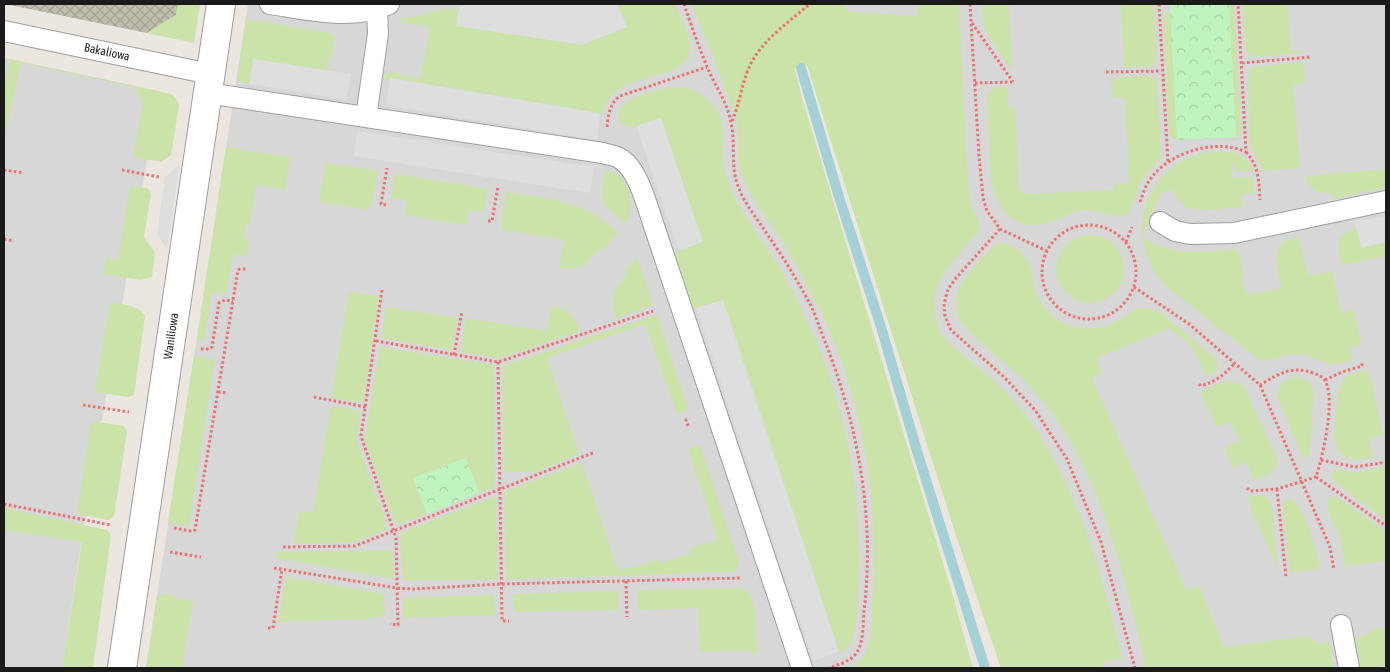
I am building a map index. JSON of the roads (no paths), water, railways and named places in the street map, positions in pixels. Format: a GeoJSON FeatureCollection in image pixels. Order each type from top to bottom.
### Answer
{"type":"FeatureCollection","features":[{"type":"Feature","properties":{"kind":"street","name":"Waniliowa"},"geometry":{"type":"LineString","coordinates":[[122,668],[221,4]]}},
{"type":"Feature","properties":{"kind":"lane"},"geometry":{"type":"LineString","coordinates":[[270,4],[333,14],[383,7],[366,117]]}},
{"type":"Feature","properties":{"kind":"lane","name":"Bakaliowa"},"geometry":{"type":"LineString","coordinates":[[4,31],[209,83],[366,117],[603,153],[618,158],[632,170],[658,238],[802,668]]}},
{"type":"Feature","properties":{"kind":"lane"},"geometry":{"type":"LineString","coordinates":[[1160,222],[1175,232],[1190,234],[1234,233],[1386,201]]}},
{"type":"Feature","properties":{"kind":"lane"},"geometry":{"type":"LineString","coordinates":[[1341,625],[1349,668]]}},
{"type":"Feature","properties":{"kind":"waterway"},"geometry":{"type":"LineString","coordinates":[[801,68],[985,668]]}}]}
